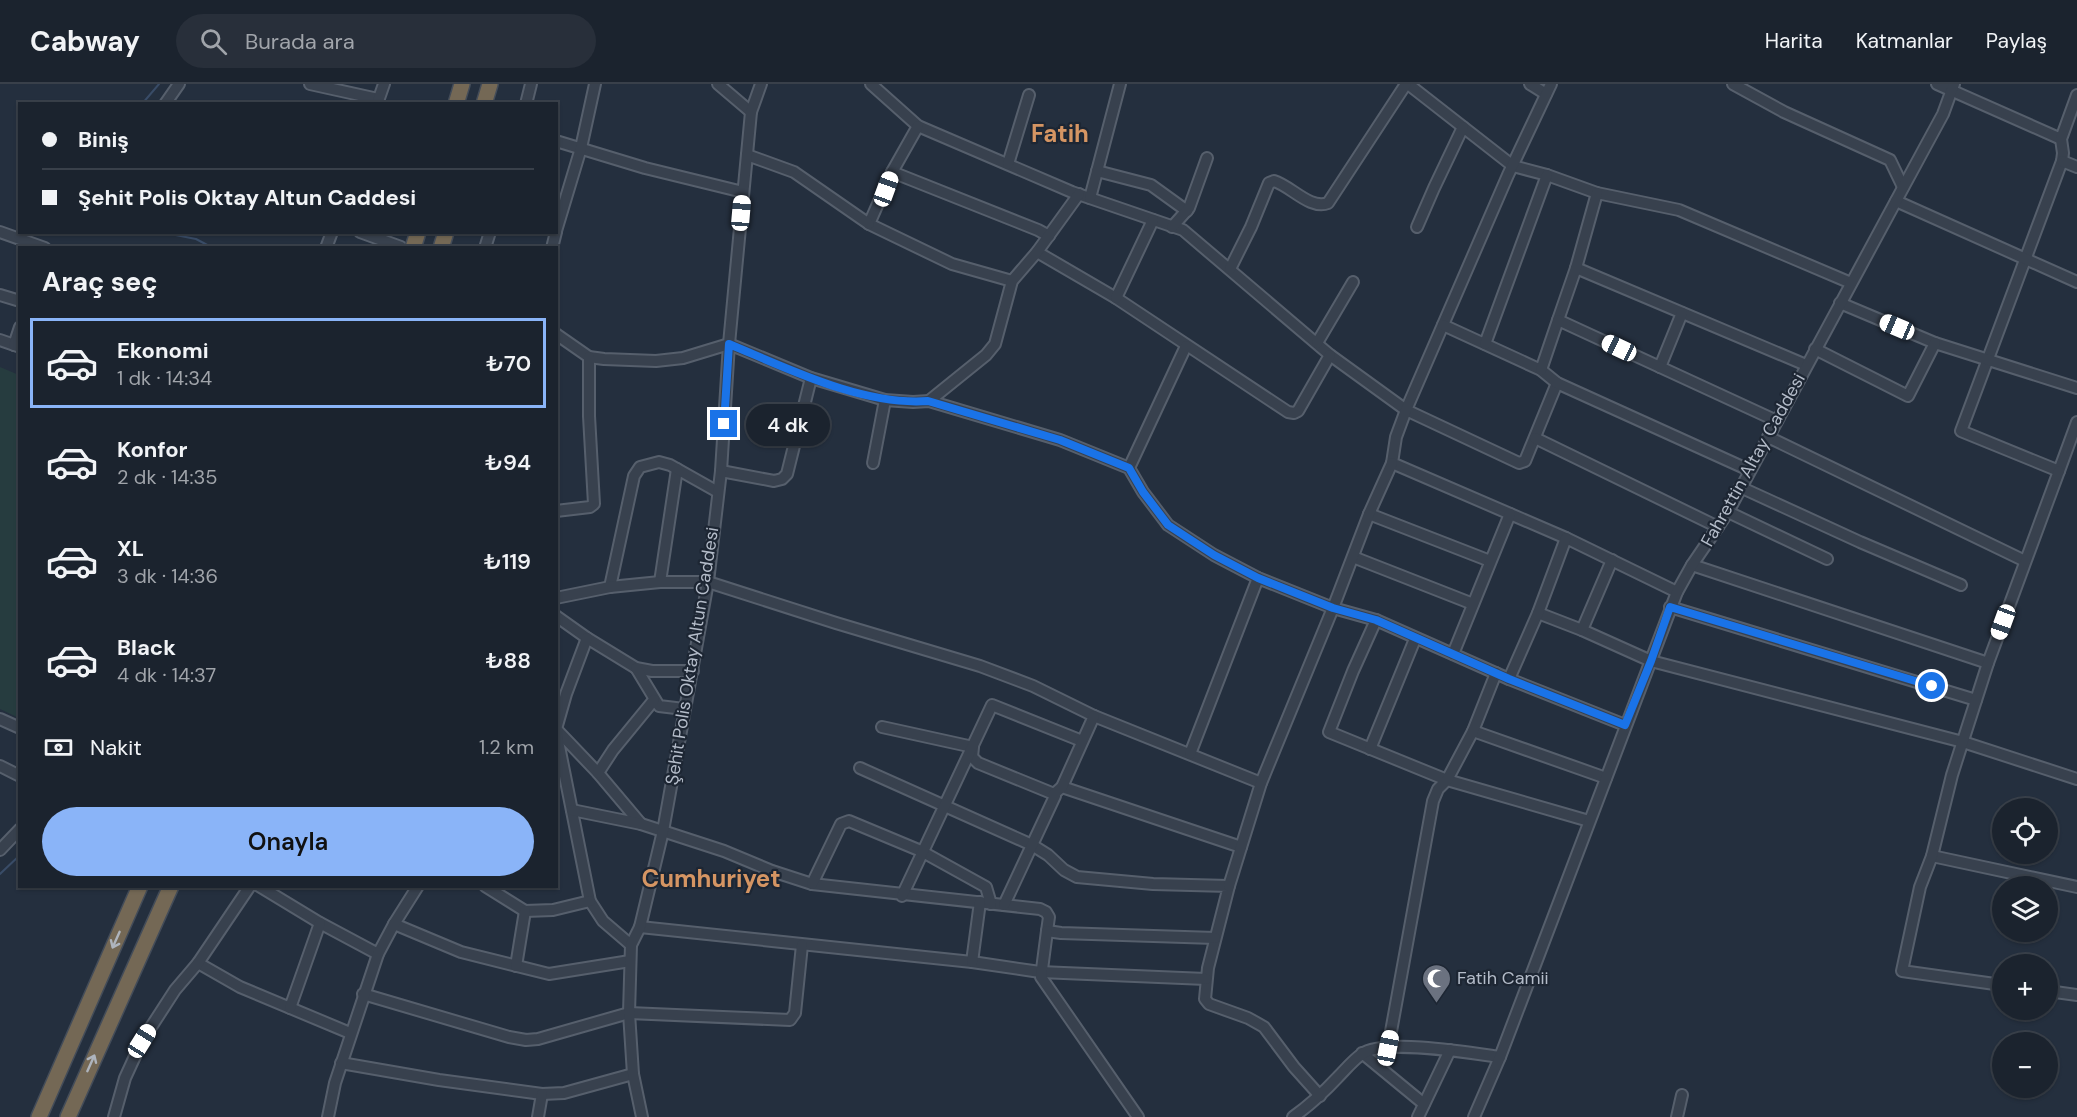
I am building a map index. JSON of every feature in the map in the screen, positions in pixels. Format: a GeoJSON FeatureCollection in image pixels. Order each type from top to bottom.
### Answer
{"type":"FeatureCollection","features":[{"type":"Feature","properties":{"kind":"highway"},"geometry":{"type":"LineString","coordinates":[[457,102],[462,84]]}},
{"type":"Feature","properties":{"kind":"highway"},"geometry":{"type":"LineString","coordinates":[[485,102],[490,84]]}},
{"type":"Feature","properties":{"kind":"highway"},"geometry":{"type":"LineString","coordinates":[[39,1117],[139,888]]}},
{"type":"Feature","properties":{"kind":"highway"},"geometry":{"type":"LineString","coordinates":[[68,1117],[170,888]]}},
{"type":"Feature","properties":{"kind":"street"},"geometry":{"type":"LineString","coordinates":[[166,102],[179,84]]}},
{"type":"Feature","properties":{"kind":"street"},"geometry":{"type":"LineString","coordinates":[[310,84],[378,101],[384,84]]}},
{"type":"Feature","properties":{"kind":"street"},"geometry":{"type":"LineString","coordinates":[[526,102],[531,84]]}},
{"type":"Feature","properties":{"kind":"street"},"geometry":{"type":"LineString","coordinates":[[558,225],[595,84]]}},
{"type":"Feature","properties":{"kind":"street"},"geometry":{"type":"LineString","coordinates":[[718,84],[751,112]]}},
{"type":"Feature","properties":{"kind":"street","name":"Şehit Polis Oktay Altun Caddesi"},"geometry":{"type":"LineString","coordinates":[[642,1117],[633,1074],[630,1013],[631,945],[640,927],[663,831],[708,582],[721,471],[729,344],[751,112],[761,84]]}},
{"type":"Feature","properties":{"kind":"street"},"geometry":{"type":"LineString","coordinates":[[872,84],[918,126],[1079,194],[1183,231],[1330,355],[1406,410],[1519,464],[1525,461],[1557,383]]}},
{"type":"Feature","properties":{"kind":"street"},"geometry":{"type":"LineString","coordinates":[[1090,198],[1120,84]]}},
{"type":"Feature","properties":{"kind":"street"},"geometry":{"type":"LineString","coordinates":[[1230,269],[1269,183],[1274,181],[1283,183],[1322,205],[1328,202],[1407,84],[1513,166],[1547,175],[1597,193],[1679,210],[1851,283]]}},
{"type":"Feature","properties":{"kind":"street"},"geometry":{"type":"LineString","coordinates":[[1320,1095],[1294,1067],[1264,1027],[1248,1018],[1209,1004],[1204,999],[1206,979],[1229,886],[1260,783],[1333,608],[1369,514],[1392,463],[1396,437],[1406,410],[1548,89],[1530,84]]}},
{"type":"Feature","properties":{"kind":"street"},"geometry":{"type":"LineString","coordinates":[[1733,84],[1784,112],[1890,160],[1903,187]]}},
{"type":"Feature","properties":{"kind":"street"},"geometry":{"type":"LineString","coordinates":[[1937,84],[1954,87],[2061,138]]}},
{"type":"Feature","properties":{"kind":"street","name":"Fahrettin Altay Caddesi"},"geometry":{"type":"LineString","coordinates":[[1474,1117],[1500,1057],[1670,607],[1692,565],[1728,512],[1943,114],[1954,87]]}},
{"type":"Feature","properties":{"kind":"street"},"geometry":{"type":"LineString","coordinates":[[1008,164],[1029,95]]}},
{"type":"Feature","properties":{"kind":"street"},"geometry":{"type":"LineString","coordinates":[[2059,471],[1962,431],[2062,161],[2061,138],[2077,95]]}},
{"type":"Feature","properties":{"kind":"street"},"geometry":{"type":"LineString","coordinates":[[869,224],[892,172],[918,126]]}},
{"type":"Feature","properties":{"kind":"street"},"geometry":{"type":"LineString","coordinates":[[1417,227],[1463,127]]}},
{"type":"Feature","properties":{"kind":"street"},"geometry":{"type":"LineString","coordinates":[[558,142],[645,168],[743,192]]}},
{"type":"Feature","properties":{"kind":"street"},"geometry":{"type":"LineString","coordinates":[[747,155],[794,172],[869,224],[952,264],[1012,281]]}},
{"type":"Feature","properties":{"kind":"street"},"geometry":{"type":"LineString","coordinates":[[1172,227],[1190,208],[1207,158]]}},
{"type":"Feature","properties":{"kind":"street"},"geometry":{"type":"LineString","coordinates":[[2062,161],[2077,167]]}},
{"type":"Feature","properties":{"kind":"street"},"geometry":{"type":"LineString","coordinates":[[1097,171],[1151,186],[1187,212]]}},
{"type":"Feature","properties":{"kind":"street"},"geometry":{"type":"LineString","coordinates":[[892,172],[1048,236]]}},
{"type":"Feature","properties":{"kind":"street"},"geometry":{"type":"LineString","coordinates":[[1485,344],[1547,175]]}},
{"type":"Feature","properties":{"kind":"street"},"geometry":{"type":"LineString","coordinates":[[1541,370],[1576,268],[1597,193]]}},
{"type":"Feature","properties":{"kind":"street"},"geometry":{"type":"LineString","coordinates":[[928,401],[986,355],[995,344],[1012,281],[1037,252],[1079,194]]}},
{"type":"Feature","properties":{"kind":"street"},"geometry":{"type":"LineString","coordinates":[[1896,201],[2077,282]]}},
{"type":"Feature","properties":{"kind":"street"},"geometry":{"type":"LineString","coordinates":[[1116,298],[1153,220]]}},
{"type":"Feature","properties":{"kind":"street"},"geometry":{"type":"LineString","coordinates":[[0,232],[39,246]]}},
{"type":"Feature","properties":{"kind":"street"},"geometry":{"type":"LineString","coordinates":[[365,234],[398,246]]}},
{"type":"Feature","properties":{"kind":"street"},"geometry":{"type":"LineString","coordinates":[[1037,252],[1116,298],[1288,412],[1298,411],[1330,355]]}},
{"type":"Feature","properties":{"kind":"street"},"geometry":{"type":"LineString","coordinates":[[1576,268],[1806,364]]}},
{"type":"Feature","properties":{"kind":"street"},"geometry":{"type":"LineString","coordinates":[[1317,343],[1353,282]]}},
{"type":"Feature","properties":{"kind":"street"},"geometry":{"type":"LineString","coordinates":[[0,295],[18,301]]}},
{"type":"Feature","properties":{"kind":"street"},"geometry":{"type":"LineString","coordinates":[[1840,303],[1935,343],[2077,388]]}},
{"type":"Feature","properties":{"kind":"street"},"geometry":{"type":"LineString","coordinates":[[1660,367],[1682,313]]}},
{"type":"Feature","properties":{"kind":"street"},"geometry":{"type":"LineString","coordinates":[[1558,320],[1777,420]]}},
{"type":"Feature","properties":{"kind":"street"},"geometry":{"type":"LineString","coordinates":[[1443,325],[1541,370],[1557,383],[1749,470]]}},
{"type":"Feature","properties":{"kind":"street"},"geometry":{"type":"LineString","coordinates":[[558,335],[589,357],[656,361],[683,358],[729,344],[811,378],[885,400],[928,401],[1060,440],[1129,468],[1143,492],[1168,525],[1214,555],[1258,578],[1333,608],[1376,620],[1496,674],[1625,725]]}},
{"type":"Feature","properties":{"kind":"street"},"geometry":{"type":"LineString","coordinates":[[0,340],[17,346]]}},
{"type":"Feature","properties":{"kind":"street"},"geometry":{"type":"LineString","coordinates":[[1815,349],[1908,396],[1935,343]]}},
{"type":"Feature","properties":{"kind":"street"},"geometry":{"type":"LineString","coordinates":[[1129,468],[1186,346]]}},
{"type":"Feature","properties":{"kind":"street"},"geometry":{"type":"LineString","coordinates":[[558,511],[590,507],[594,504],[589,416],[589,357]]}},
{"type":"Feature","properties":{"kind":"street"},"geometry":{"type":"LineString","coordinates":[[721,471],[774,481],[782,479],[787,474],[811,378]]}},
{"type":"Feature","properties":{"kind":"street"},"geometry":{"type":"LineString","coordinates":[[873,463],[885,400]]}},
{"type":"Feature","properties":{"kind":"street"},"geometry":{"type":"LineString","coordinates":[[1992,984],[1902,971],[1920,887],[1932,856],[1952,775],[1988,663],[2077,422]]}},
{"type":"Feature","properties":{"kind":"street"},"geometry":{"type":"LineString","coordinates":[[1768,437],[2025,561]]}},
{"type":"Feature","properties":{"kind":"street"},"geometry":{"type":"LineString","coordinates":[[1535,438],[1719,527]]}},
{"type":"Feature","properties":{"kind":"street"},"geometry":{"type":"LineString","coordinates":[[610,587],[634,476],[640,467],[659,462],[677,469],[718,492]]}},
{"type":"Feature","properties":{"kind":"street"},"geometry":{"type":"LineString","coordinates":[[1392,463],[1566,538],[1677,592]]}},
{"type":"Feature","properties":{"kind":"street"},"geometry":{"type":"LineString","coordinates":[[660,582],[677,469]]}},
{"type":"Feature","properties":{"kind":"street"},"geometry":{"type":"LineString","coordinates":[[1740,487],[1870,547],[1962,585]]}},
{"type":"Feature","properties":{"kind":"street"},"geometry":{"type":"LineString","coordinates":[[1728,512],[1827,559]]}},
{"type":"Feature","properties":{"kind":"street"},"geometry":{"type":"LineString","coordinates":[[1369,514],[1490,561]]}},
{"type":"Feature","properties":{"kind":"street"},"geometry":{"type":"LineString","coordinates":[[1453,654],[1510,514]]}},
{"type":"Feature","properties":{"kind":"street"},"geometry":{"type":"LineString","coordinates":[[1509,679],[1538,613],[1566,538]]}},
{"type":"Feature","properties":{"kind":"street"},"geometry":{"type":"LineString","coordinates":[[1353,557],[1473,604]]}},
{"type":"Feature","properties":{"kind":"street"},"geometry":{"type":"LineString","coordinates":[[1582,630],[1612,560]]}},
{"type":"Feature","properties":{"kind":"street"},"geometry":{"type":"LineString","coordinates":[[1692,565],[1988,663]]}},
{"type":"Feature","properties":{"kind":"street"},"geometry":{"type":"LineString","coordinates":[[1190,754],[1258,578]]}},
{"type":"Feature","properties":{"kind":"street"},"geometry":{"type":"LineString","coordinates":[[558,598],[610,587],[660,582],[708,582],[980,666],[1033,686],[1095,716],[1260,783]]}},
{"type":"Feature","properties":{"kind":"street"},"geometry":{"type":"LineString","coordinates":[[1670,607],[1976,700]]}},
{"type":"Feature","properties":{"kind":"street"},"geometry":{"type":"LineString","coordinates":[[1538,613],[1651,661],[1963,742],[2077,779]]}},
{"type":"Feature","properties":{"kind":"street"},"geometry":{"type":"LineString","coordinates":[[558,617],[636,668],[652,671],[693,671]]}},
{"type":"Feature","properties":{"kind":"street"},"geometry":{"type":"LineString","coordinates":[[1376,620],[1329,732],[1447,780],[1589,821]]}},
{"type":"Feature","properties":{"kind":"street"},"geometry":{"type":"LineString","coordinates":[[558,723],[587,638]]}},
{"type":"Feature","properties":{"kind":"street"},"geometry":{"type":"LineString","coordinates":[[1370,749],[1408,661],[1415,639]]}},
{"type":"Feature","properties":{"kind":"street"},"geometry":{"type":"LineString","coordinates":[[636,668],[659,706],[684,710]]}},
{"type":"Feature","properties":{"kind":"street"},"geometry":{"type":"LineString","coordinates":[[1388,1048],[1433,801],[1473,731],[1496,674]]}},
{"type":"Feature","properties":{"kind":"street"},"geometry":{"type":"LineString","coordinates":[[598,773],[613,750],[654,700]]}},
{"type":"Feature","properties":{"kind":"street"},"geometry":{"type":"LineString","coordinates":[[902,896],[921,851],[974,747],[992,705],[1082,741]]}},
{"type":"Feature","properties":{"kind":"street"},"geometry":{"type":"LineString","coordinates":[[1004,905],[1095,716]]}},
{"type":"Feature","properties":{"kind":"street"},"geometry":{"type":"LineString","coordinates":[[0,719],[18,727]]}},
{"type":"Feature","properties":{"kind":"street"},"geometry":{"type":"LineString","coordinates":[[882,727],[974,747]]}},
{"type":"Feature","properties":{"kind":"street"},"geometry":{"type":"LineString","coordinates":[[1473,731],[1606,778]]}},
{"type":"Feature","properties":{"kind":"street"},"geometry":{"type":"LineString","coordinates":[[558,732],[598,773],[641,824]]}},
{"type":"Feature","properties":{"kind":"street"},"geometry":{"type":"LineString","coordinates":[[558,740],[590,901],[603,921],[631,945]]}},
{"type":"Feature","properties":{"kind":"street"},"geometry":{"type":"LineString","coordinates":[[974,747],[972,757],[978,763],[1058,791],[1241,847]]}},
{"type":"Feature","properties":{"kind":"street"},"geometry":{"type":"LineString","coordinates":[[0,766],[18,775]]}},
{"type":"Feature","properties":{"kind":"street"},"geometry":{"type":"LineString","coordinates":[[860,768],[1032,845],[1048,855],[1064,870],[1077,876],[1153,884],[1229,886]]}},
{"type":"Feature","properties":{"kind":"street"},"geometry":{"type":"LineString","coordinates":[[572,810],[641,824],[724,850],[772,871],[813,884],[902,896],[1041,909],[1048,917],[1041,977],[1138,1117]]}},
{"type":"Feature","properties":{"kind":"street"},"geometry":{"type":"LineString","coordinates":[[813,884],[841,824],[846,821],[921,851],[986,887],[986,903],[972,962]]}},
{"type":"Feature","properties":{"kind":"street"},"geometry":{"type":"LineString","coordinates":[[2,845],[18,832]]}},
{"type":"Feature","properties":{"kind":"street"},"geometry":{"type":"LineString","coordinates":[[1932,856],[2077,887]]}},
{"type":"Feature","properties":{"kind":"street"},"geometry":{"type":"LineString","coordinates":[[114,1117],[125,1078],[142,1041],[175,990],[198,963],[249,888]]}},
{"type":"Feature","properties":{"kind":"street"},"geometry":{"type":"LineString","coordinates":[[262,888],[320,923],[378,954]]}},
{"type":"Feature","properties":{"kind":"street"},"geometry":{"type":"LineString","coordinates":[[328,1117],[335,1083],[350,1033],[378,954],[417,888]]}},
{"type":"Feature","properties":{"kind":"street"},"geometry":{"type":"LineString","coordinates":[[488,888],[525,911],[553,910],[590,901]]}},
{"type":"Feature","properties":{"kind":"street"},"geometry":{"type":"LineString","coordinates":[[516,966],[525,911]]}},
{"type":"Feature","properties":{"kind":"street"},"geometry":{"type":"LineString","coordinates":[[290,1008],[320,923]]}},
{"type":"Feature","properties":{"kind":"street"},"geometry":{"type":"LineString","coordinates":[[394,924],[461,952],[549,974],[630,961]]}},
{"type":"Feature","properties":{"kind":"street"},"geometry":{"type":"LineString","coordinates":[[640,927],[972,962],[1040,972],[1206,979]]}},
{"type":"Feature","properties":{"kind":"street"},"geometry":{"type":"LineString","coordinates":[[1047,931],[1085,935],[1215,938]]}},
{"type":"Feature","properties":{"kind":"street"},"geometry":{"type":"LineString","coordinates":[[363,994],[526,1040],[538,1039],[630,1013],[790,1020],[795,1013],[802,945]]}},
{"type":"Feature","properties":{"kind":"street"},"geometry":{"type":"LineString","coordinates":[[198,963],[240,987],[350,1033]]}},
{"type":"Feature","properties":{"kind":"street"},"geometry":{"type":"LineString","coordinates":[[2058,992],[2077,995]]}},
{"type":"Feature","properties":{"kind":"street"},"geometry":{"type":"LineString","coordinates":[[1293,1117],[1320,1095],[1362,1053],[1372,1049],[1450,1050],[1500,1057]]}},
{"type":"Feature","properties":{"kind":"street"},"geometry":{"type":"LineString","coordinates":[[1418,1117],[1450,1050]]}},
{"type":"Feature","properties":{"kind":"street"},"geometry":{"type":"LineString","coordinates":[[1362,1053],[1424,1104]]}},
{"type":"Feature","properties":{"kind":"street"},"geometry":{"type":"LineString","coordinates":[[341,1063],[439,1080],[543,1094],[564,1093],[633,1074]]}},
{"type":"Feature","properties":{"kind":"street"},"geometry":{"type":"LineString","coordinates":[[538,1117],[543,1094]]}},
{"type":"Feature","properties":{"kind":"street"},"geometry":{"type":"LineString","coordinates":[[1677,1117],[1682,1095]]}},
{"type":"Feature","properties":{"kind":"green space"},"geometry":{"type":"Polygon","coordinates":[[[0,367],[18,375],[18,718],[0,709],[0,367]]]}},
{"type":"Feature","properties":{"kind":"waterway"},"geometry":{"type":"LineString","coordinates":[[144,102],[159,84]]}},
{"type":"Feature","properties":{"kind":"waterway"},"geometry":{"type":"LineString","coordinates":[[170,234],[196,239],[209,246]]}},
{"type":"Feature","properties":{"kind":"waterway"},"geometry":{"type":"LineString","coordinates":[[0,874],[18,857]]}},
{"type":"Feature","properties":{"kind":"place","name":"Fatih Camii"},"geometry":{"type":"Point","coordinates":[1436,1004]}},
{"type":"Feature","properties":{"kind":"district","name":"Fatih"},"geometry":{"type":"Point","coordinates":[1060,134]}},
{"type":"Feature","properties":{"kind":"district","name":"Cumhuriyet"},"geometry":{"type":"Point","coordinates":[711,879]}},
{"type":"Feature","properties":{"kind":"route"},"geometry":{"type":"LineString","coordinates":[[724,424],[729,344],[811,378],[885,400],[928,401],[1060,440],[1129,468],[1143,492],[1168,525],[1214,555],[1258,578],[1333,608],[1376,620],[1509,679],[1625,725],[1670,607],[1932,686]]}}]}
